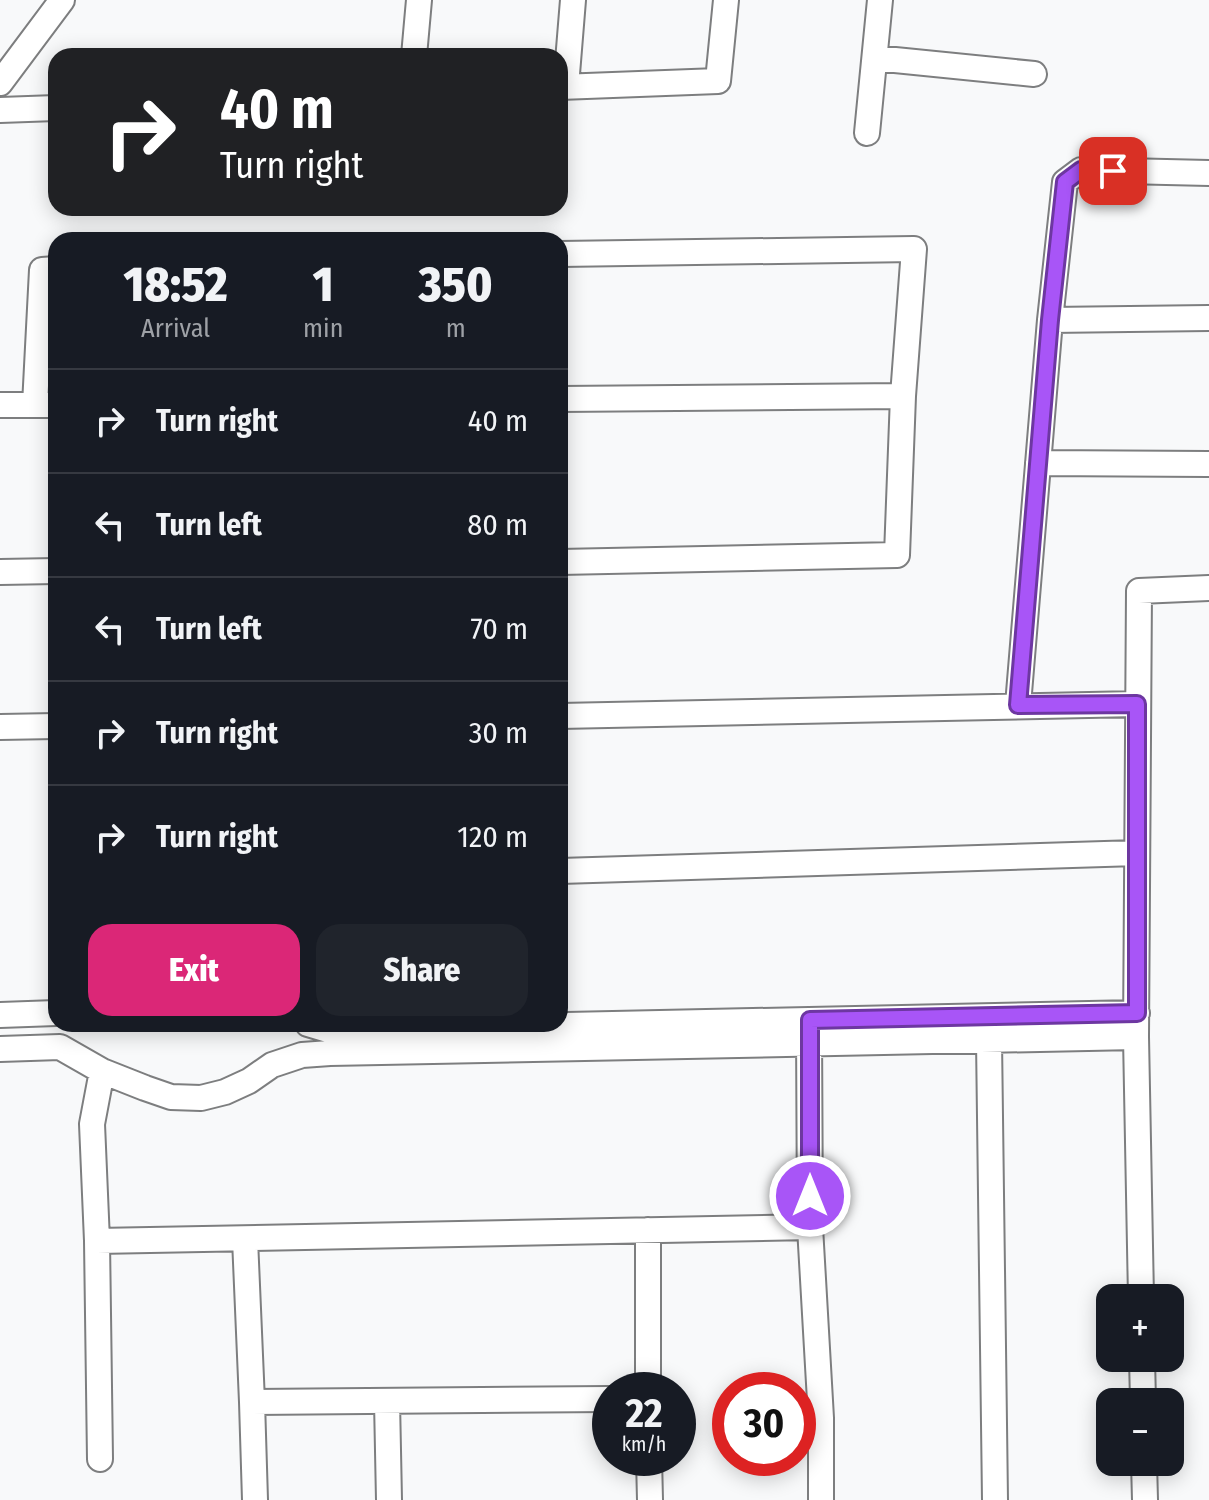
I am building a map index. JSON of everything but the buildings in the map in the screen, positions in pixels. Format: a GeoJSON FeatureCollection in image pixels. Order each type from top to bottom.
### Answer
{"type":"FeatureCollection","features":[{"type":"Feature","properties":{"kind":"street"},"geometry":{"type":"LineString","coordinates":[[0,83],[62,0]]}},
{"type":"Feature","properties":{"kind":"street"},"geometry":{"type":"LineString","coordinates":[[415,48],[419,0]]}},
{"type":"Feature","properties":{"kind":"street"},"geometry":{"type":"LineString","coordinates":[[567,48],[573,0]]}},
{"type":"Feature","properties":{"kind":"street"},"geometry":{"type":"LineString","coordinates":[[568,86],[718,81],[726,0]]}},
{"type":"Feature","properties":{"kind":"street"},"geometry":{"type":"LineString","coordinates":[[867,133],[880,0]]}},
{"type":"Feature","properties":{"kind":"street"},"geometry":{"type":"LineString","coordinates":[[875,58],[1034,74]]}},
{"type":"Feature","properties":{"kind":"street"},"geometry":{"type":"LineString","coordinates":[[0,110],[48,108]]}},
{"type":"Feature","properties":{"kind":"street"},"geometry":{"type":"LineString","coordinates":[[1018,705],[1050,320],[1065,182],[1081,170],[1209,173]]}},
{"type":"Feature","properties":{"kind":"street"},"geometry":{"type":"LineString","coordinates":[[568,254],[914,249],[903,396],[897,555],[568,562]]}},
{"type":"Feature","properties":{"kind":"street"},"geometry":{"type":"LineString","coordinates":[[0,405],[45,405],[42,270],[48,270]]}},
{"type":"Feature","properties":{"kind":"street"},"geometry":{"type":"LineString","coordinates":[[1050,320],[1209,318]]}},
{"type":"Feature","properties":{"kind":"street"},"geometry":{"type":"LineString","coordinates":[[568,399],[903,396]]}},
{"type":"Feature","properties":{"kind":"street"},"geometry":{"type":"LineString","coordinates":[[1038,463],[1209,464]]}},
{"type":"Feature","properties":{"kind":"street"},"geometry":{"type":"LineString","coordinates":[[0,572],[48,571]]}},
{"type":"Feature","properties":{"kind":"street"},"geometry":{"type":"LineString","coordinates":[[1141,1284],[1136,1025],[1139,591],[1209,588]]}},
{"type":"Feature","properties":{"kind":"street"},"geometry":{"type":"LineString","coordinates":[[568,716],[1137,704]]}},
{"type":"Feature","properties":{"kind":"street"},"geometry":{"type":"LineString","coordinates":[[0,727],[48,726]]}},
{"type":"Feature","properties":{"kind":"street"},"geometry":{"type":"LineString","coordinates":[[568,871],[1137,853]]}},
{"type":"Feature","properties":{"kind":"street"},"geometry":{"type":"LineString","coordinates":[[0,1015],[48,1013]]}},
{"type":"Feature","properties":{"kind":"street"},"geometry":{"type":"LineString","coordinates":[[322,1036],[809,1032],[1136,1025]]}},
{"type":"Feature","properties":{"kind":"street"},"geometry":{"type":"LineString","coordinates":[[568,1029],[809,1032],[989,1040],[1136,1025]]}},
{"type":"Feature","properties":{"kind":"street"},"geometry":{"type":"LineString","coordinates":[[0,1049],[60,1035],[102,1071],[171,1097],[201,1098],[225,1092],[249,1081],[272,1065],[302,1055],[322,1036],[346,1032]]}},
{"type":"Feature","properties":{"kind":"street"},"geometry":{"type":"LineString","coordinates":[[809,1032],[810,1227],[821,1418],[821,1500]]}},
{"type":"Feature","properties":{"kind":"street"},"geometry":{"type":"LineString","coordinates":[[989,1040],[995,1500]]}},
{"type":"Feature","properties":{"kind":"street"},"geometry":{"type":"LineString","coordinates":[[100,1459],[92,1124],[102,1071]]}},
{"type":"Feature","properties":{"kind":"street"},"geometry":{"type":"LineString","coordinates":[[97,1241],[810,1227]]}},
{"type":"Feature","properties":{"kind":"street"},"geometry":{"type":"LineString","coordinates":[[648,1230],[648,1372]]}},
{"type":"Feature","properties":{"kind":"street"},"geometry":{"type":"LineString","coordinates":[[245,1239],[255,1500]]}},
{"type":"Feature","properties":{"kind":"street"},"geometry":{"type":"LineString","coordinates":[[252,1402],[592,1399]]}},
{"type":"Feature","properties":{"kind":"street"},"geometry":{"type":"LineString","coordinates":[[387,1401],[389,1500]]}},
{"type":"Feature","properties":{"kind":"street"},"geometry":{"type":"LineString","coordinates":[[649,1476],[650,1500]]}},
{"type":"Feature","properties":{"kind":"street"},"geometry":{"type":"LineString","coordinates":[[1144,1476],[1145,1500]]}},
{"type":"Feature","properties":{"kind":"route"},"geometry":{"type":"LineString","coordinates":[[810,1196],[810,1020],[1137,1013],[1137,704],[1018,705],[1050,320],[1065,182],[1081,170],[1113,171]]}}]}
